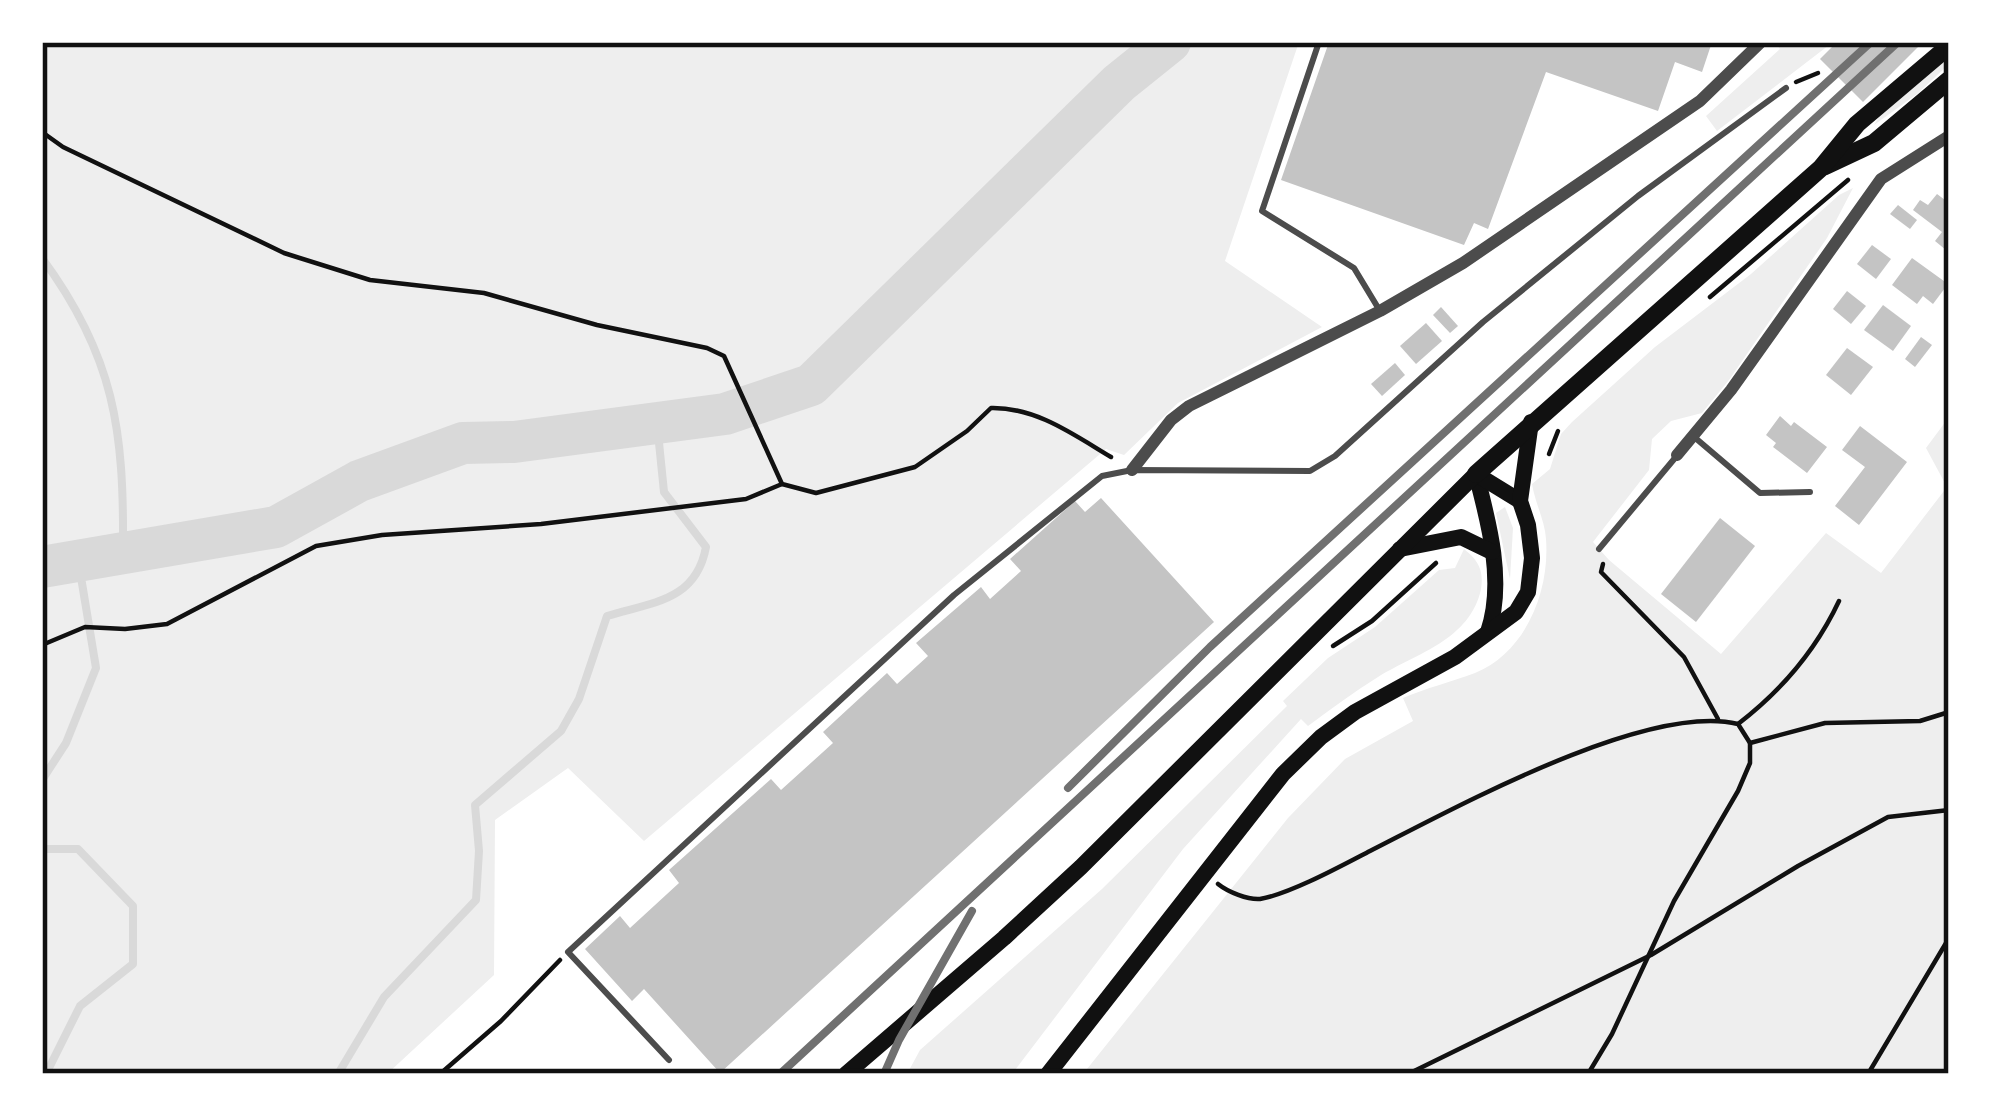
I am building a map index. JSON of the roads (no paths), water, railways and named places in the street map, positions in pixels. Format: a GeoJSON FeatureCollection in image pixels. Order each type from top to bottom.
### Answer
{"type":"FeatureCollection","features":[{"type":"Feature","properties":{"kind":"main road"},"geometry":{"type":"LineString","coordinates":[[846,1074],[1081,867],[1531,422],[1821,168],[1857,124],[1949,46]]}},
{"type":"Feature","properties":{"kind":"main road"},"geometry":{"type":"LineString","coordinates":[[1821,168],[1874,143],[1949,80]]}},
{"type":"Feature","properties":{"kind":"main road"},"geometry":{"type":"LineString","coordinates":[[1048,1074],[1283,774],[1355,712],[1455,657],[1516,612],[1528,592],[1532,558],[1520,493],[1531,422]]}},
{"type":"Feature","properties":{"kind":"main road"},"geometry":{"type":"LineString","coordinates":[[1476,475],[1520,493]]}},
{"type":"Feature","properties":{"kind":"main road"},"geometry":{"type":"LineString","coordinates":[[1476,475],[1492,552],[1495,612],[1488,632]]}},
{"type":"Feature","properties":{"kind":"main road"},"geometry":{"type":"LineString","coordinates":[[1399,549],[1461,537],[1492,552]]}},
{"type":"Feature","properties":{"kind":"street"},"geometry":{"type":"LineString","coordinates":[[1132,470],[1171,420],[1189,406],[1380,311],[1463,263],[1700,101],[1760,42]]}},
{"type":"Feature","properties":{"kind":"street"},"geometry":{"type":"LineString","coordinates":[[1677,455],[1744,372],[1881,179],[1949,136]]}},
{"type":"Feature","properties":{"kind":"lane"},"geometry":{"type":"LineString","coordinates":[[1318,42],[1262,212],[1354,268],[1380,311]]}},
{"type":"Feature","properties":{"kind":"lane"},"geometry":{"type":"LineString","coordinates":[[669,1060],[568,952],[954,595],[1088,484],[1132,470],[1310,471],[1335,455],[1483,322],[1638,196],[1786,88]]}},
{"type":"Feature","properties":{"kind":"lane"},"geometry":{"type":"LineString","coordinates":[[1694,436],[1760,493],[1810,492]]}},
{"type":"Feature","properties":{"kind":"lane"},"geometry":{"type":"LineString","coordinates":[[1599,549],[1677,455]]}},
{"type":"Feature","properties":{"kind":"waterway"},"geometry":{"type":"LineString","coordinates":[[42,567],[276,527],[359,481],[463,443],[514,442],[725,414],[811,385],[1119,83],[1170,42]]}},
{"type":"Feature","properties":{"kind":"waterway"},"geometry":{"type":"LineString","coordinates":[[42,258],[86,329],[110,396],[121,468],[123,550]]}},
{"type":"Feature","properties":{"kind":"waterway"},"geometry":{"type":"LineString","coordinates":[[338,1074],[384,997],[476,900],[475,805],[561,731],[579,699],[607,616],[670,596],[693,579],[701,565],[706,547],[664,492],[657,423]]}},
{"type":"Feature","properties":{"kind":"waterway"},"geometry":{"type":"LineString","coordinates":[[42,780],[66,743],[96,668],[78,559]]}},
{"type":"Feature","properties":{"kind":"waterway"},"geometry":{"type":"LineString","coordinates":[[42,849],[78,849],[133,906],[133,964],[80,1006],[46,1074]]}},
{"type":"Feature","properties":{"kind":"railway"},"geometry":{"type":"LineString","coordinates":[[1068,788],[1210,647],[1871,42]]}},
{"type":"Feature","properties":{"kind":"railway"},"geometry":{"type":"LineString","coordinates":[[780,1074],[1898,42]]}},
{"type":"Feature","properties":{"kind":"railway"},"geometry":{"type":"LineString","coordinates":[[884,1074],[972,911]]}}]}
